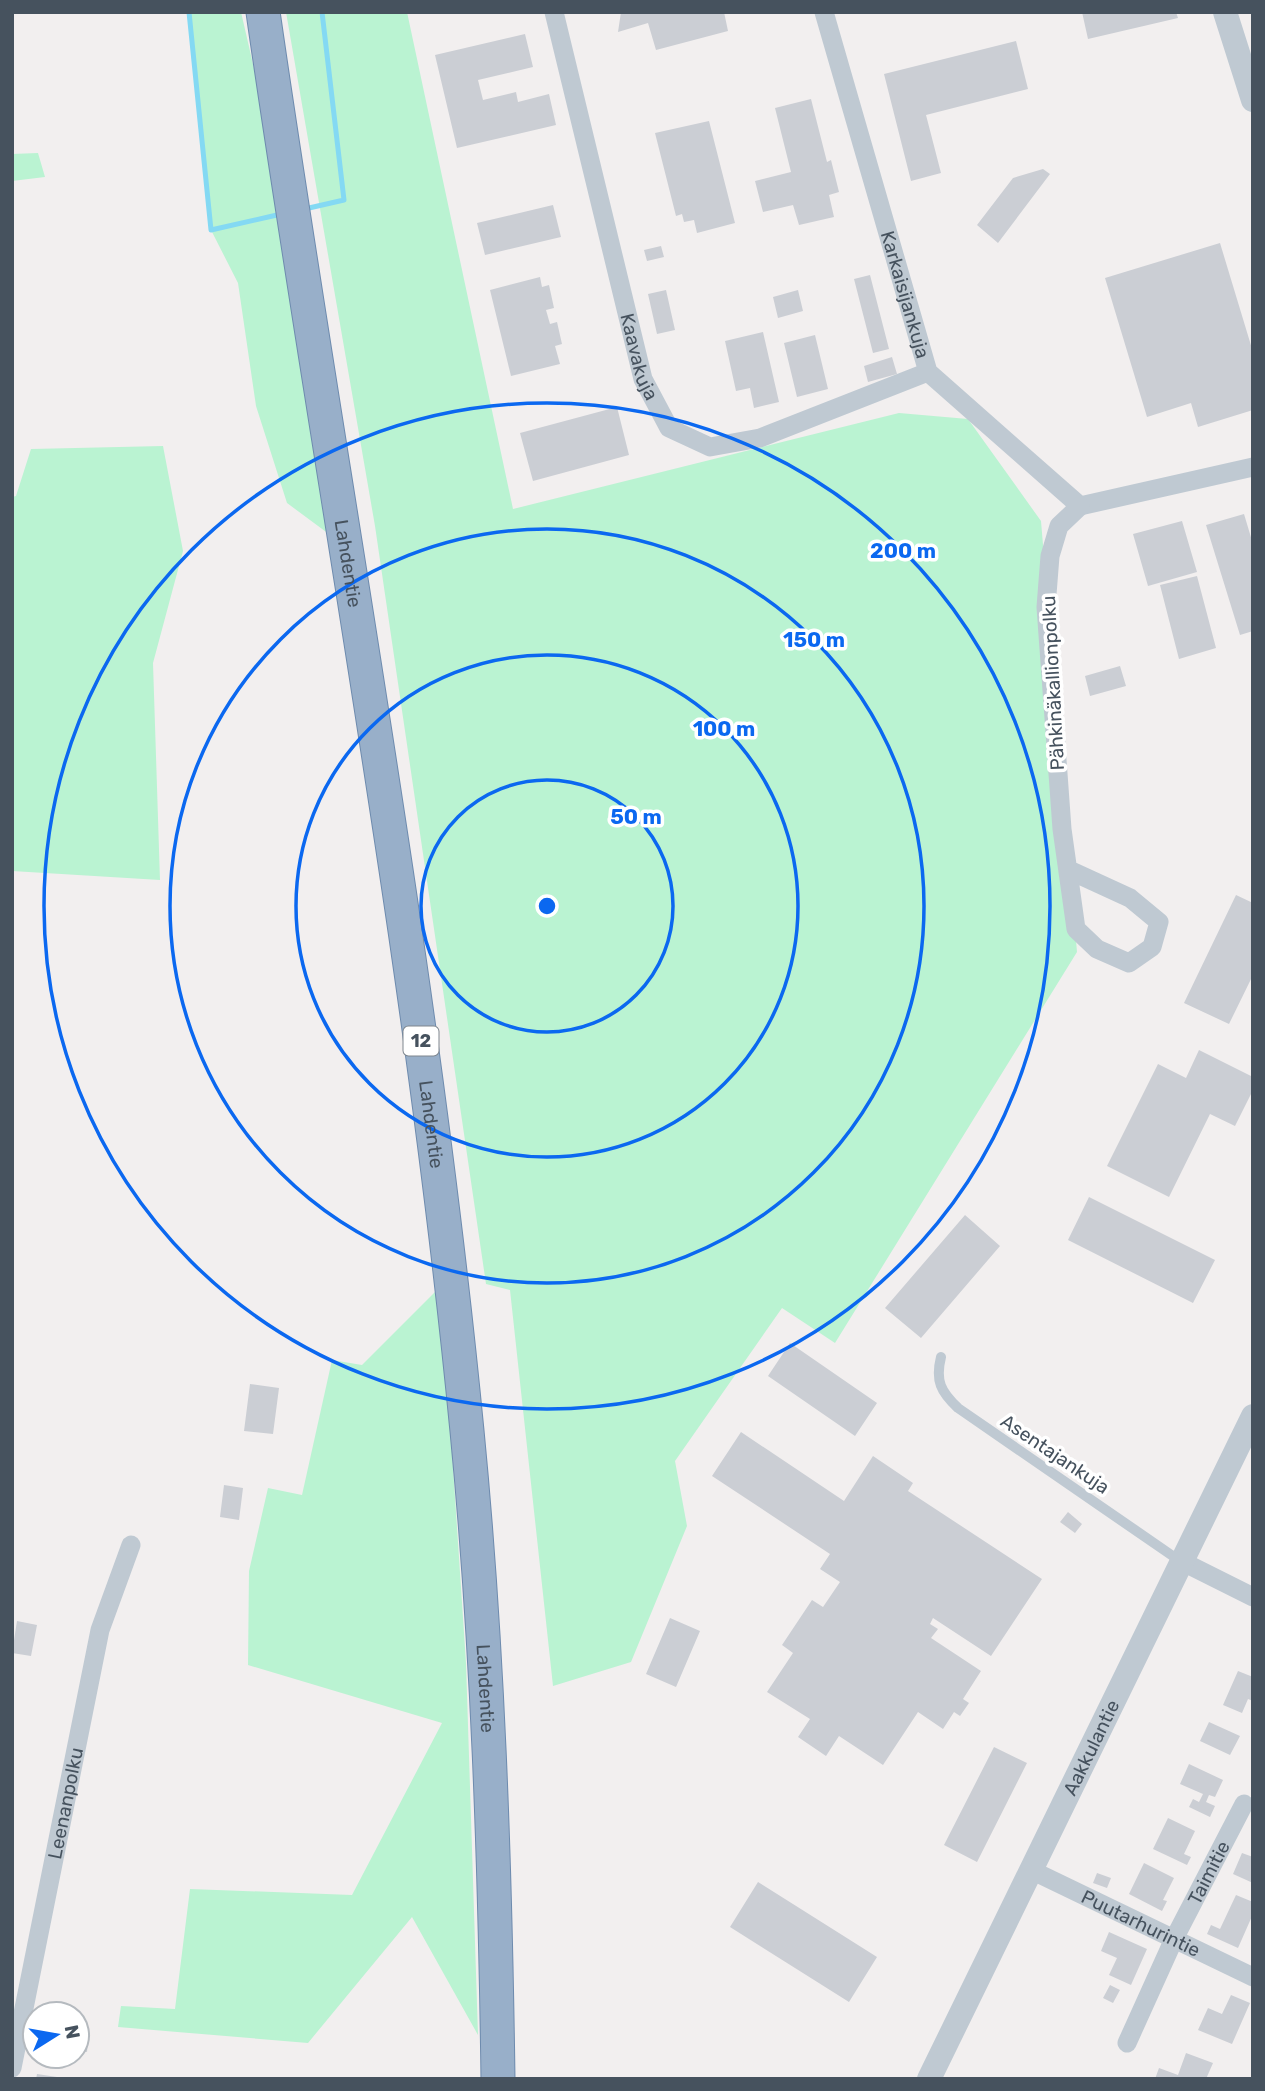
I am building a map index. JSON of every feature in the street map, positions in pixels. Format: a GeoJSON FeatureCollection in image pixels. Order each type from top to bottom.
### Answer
{"type":"FeatureCollection","features":[{"type":"Feature","properties":{"kind":"highway","name":"Lahdentie"},"geometry":{"type":"LineString","coordinates":[[263,12],[391,820],[443,1215],[467,1433],[490,1748],[498,2079]]}},
{"type":"Feature","properties":{"kind":"street","name":"Kaavakuja"},"geometry":{"type":"LineString","coordinates":[[554,12],[643,379],[669,428],[710,447],[760,438],[928,372]]}},
{"type":"Feature","properties":{"kind":"street","name":"Karkaisijankuja"},"geometry":{"type":"LineString","coordinates":[[824,12],[928,372],[1080,506]]}},
{"type":"Feature","properties":{"kind":"street"},"geometry":{"type":"LineString","coordinates":[[1226,12],[1253,100]]}},
{"type":"Feature","properties":{"kind":"street"},"geometry":{"type":"LineString","coordinates":[[1080,506],[1253,467]]}},
{"type":"Feature","properties":{"kind":"street","name":"Pähkinäkallionpolku"},"geometry":{"type":"LineString","coordinates":[[1069,870],[1130,898],[1159,922],[1152,947],[1129,963],[1097,949],[1076,929],[1062,829],[1046,607],[1050,556],[1059,526],[1080,506]]}},
{"type":"Feature","properties":{"kind":"street","name":"Aakkulantie"},"geometry":{"type":"LineString","coordinates":[[929,2079],[1253,1416]]}},
{"type":"Feature","properties":{"kind":"street","name":"Leenanpolku"},"geometry":{"type":"LineString","coordinates":[[12,2068],[100,1630],[131,1545]]}},
{"type":"Feature","properties":{"kind":"street"},"geometry":{"type":"LineString","coordinates":[[1181,1561],[1253,1597]]}},
{"type":"Feature","properties":{"kind":"street","name":"Taimitie"},"geometry":{"type":"LineString","coordinates":[[1127,2043],[1174,1939],[1244,1804]]}},
{"type":"Feature","properties":{"kind":"street","name":"Puutarhurintie"},"geometry":{"type":"LineString","coordinates":[[1031,1870],[1253,1977]]}},
{"type":"Feature","properties":{"kind":"lane","name":"Asentajankuja"},"geometry":{"type":"LineString","coordinates":[[941,1357],[937,1375],[942,1393],[958,1408],[1181,1561]]}},
{"type":"Feature","properties":{"kind":"green space"},"geometry":{"type":"Polygon","coordinates":[[[189,12],[241,12],[261,99],[337,540],[287,503],[256,406],[238,283],[211,230],[189,12]]]}},
{"type":"Feature","properties":{"kind":"green space"},"geometry":{"type":"Polygon","coordinates":[[[286,12],[407,12],[513,509],[899,413],[968,419],[1041,521],[1077,952],[835,1343],[782,1308],[675,1461],[687,1526],[631,1662],[553,1686],[510,1290],[486,1284],[375,526],[286,12]]]}},
{"type":"Feature","properties":{"kind":"green space"},"geometry":{"type":"Polygon","coordinates":[[[38,153],[45,177],[12,181],[12,154],[38,153]]]}},
{"type":"Feature","properties":{"kind":"green space"},"geometry":{"type":"Polygon","coordinates":[[[163,446],[183,551],[153,663],[160,880],[12,871],[12,497],[16,496],[31,449],[163,446]]]}},
{"type":"Feature","properties":{"kind":"green space"},"geometry":{"type":"Polygon","coordinates":[[[441,1286],[466,1663],[478,2035],[412,1917],[308,2043],[118,2027],[121,2006],[175,2009],[190,1889],[352,1895],[442,1723],[248,1665],[249,1571],[268,1488],[302,1495],[332,1360],[362,1365],[441,1286]]]}},
{"type":"Feature","properties":{"kind":"building"},"geometry":{"type":"Polygon","coordinates":[[[621,12],[724,12],[728,31],[656,50],[648,23],[618,32],[621,12]]]}},
{"type":"Feature","properties":{"kind":"building"},"geometry":{"type":"Polygon","coordinates":[[[1082,12],[1176,12],[1178,18],[1088,39],[1082,12]]]}},
{"type":"Feature","properties":{"kind":"building"},"geometry":{"type":"Polygon","coordinates":[[[525,34],[533,67],[478,80],[483,100],[516,92],[518,102],[549,94],[556,125],[457,148],[435,55],[525,34]]]}},
{"type":"Feature","properties":{"kind":"building"},"geometry":{"type":"Polygon","coordinates":[[[1016,41],[1028,89],[926,115],[941,173],[911,181],[884,74],[1016,41]]]}},
{"type":"Feature","properties":{"kind":"building"},"geometry":{"type":"Polygon","coordinates":[[[811,99],[827,162],[831,160],[839,192],[829,195],[834,217],[799,225],[793,205],[763,212],[755,181],[791,172],[775,108],[811,99]]]}},
{"type":"Feature","properties":{"kind":"building"},"geometry":{"type":"Polygon","coordinates":[[[709,121],[735,223],[697,233],[694,220],[684,222],[682,214],[676,216],[655,133],[709,121]]]}},
{"type":"Feature","properties":{"kind":"building"},"geometry":{"type":"Polygon","coordinates":[[[1043,169],[1050,174],[998,243],[977,225],[1013,178],[1043,169]]]}},
{"type":"Feature","properties":{"kind":"building"},"geometry":{"type":"Polygon","coordinates":[[[553,205],[561,237],[485,255],[477,223],[553,205]]]}},
{"type":"Feature","properties":{"kind":"building"},"geometry":{"type":"Polygon","coordinates":[[[1220,243],[1253,352],[1253,410],[1198,427],[1191,403],[1147,417],[1105,278],[1220,243]]]}},
{"type":"Feature","properties":{"kind":"building"},"geometry":{"type":"Polygon","coordinates":[[[661,246],[664,257],[647,261],[644,250],[661,246]]]}},
{"type":"Feature","properties":{"kind":"building"},"geometry":{"type":"Polygon","coordinates":[[[870,275],[889,349],[873,353],[854,279],[870,275]]]}},
{"type":"Feature","properties":{"kind":"building"},"geometry":{"type":"Polygon","coordinates":[[[540,277],[542,287],[549,285],[554,308],[546,310],[550,324],[557,322],[562,344],[555,346],[560,364],[511,376],[490,290],[540,277]]]}},
{"type":"Feature","properties":{"kind":"building"},"geometry":{"type":"Polygon","coordinates":[[[666,290],[675,330],[657,334],[648,294],[666,290]]]}},
{"type":"Feature","properties":{"kind":"building"},"geometry":{"type":"Polygon","coordinates":[[[798,290],[803,311],[778,318],[773,297],[798,290]]]}},
{"type":"Feature","properties":{"kind":"building"},"geometry":{"type":"Polygon","coordinates":[[[763,332],[779,402],[754,408],[750,388],[736,391],[725,341],[763,332]]]}},
{"type":"Feature","properties":{"kind":"building"},"geometry":{"type":"Polygon","coordinates":[[[815,335],[828,389],[797,397],[784,343],[815,335]]]}},
{"type":"Feature","properties":{"kind":"building"},"geometry":{"type":"Polygon","coordinates":[[[892,357],[897,374],[868,382],[864,366],[892,357]]]}},
{"type":"Feature","properties":{"kind":"building"},"geometry":{"type":"Polygon","coordinates":[[[617,407],[629,455],[533,481],[520,433],[617,407]]]}},
{"type":"Feature","properties":{"kind":"building"},"geometry":{"type":"Polygon","coordinates":[[[1244,514],[1253,544],[1253,631],[1240,635],[1206,525],[1244,514]]]}},
{"type":"Feature","properties":{"kind":"building"},"geometry":{"type":"Polygon","coordinates":[[[1182,521],[1197,572],[1148,586],[1133,534],[1182,521]]]}},
{"type":"Feature","properties":{"kind":"building"},"geometry":{"type":"Polygon","coordinates":[[[1197,576],[1216,648],[1179,659],[1160,585],[1197,576]]]}},
{"type":"Feature","properties":{"kind":"building"},"geometry":{"type":"Polygon","coordinates":[[[1120,666],[1126,686],[1090,696],[1085,676],[1120,666]]]}},
{"type":"Feature","properties":{"kind":"building"},"geometry":{"type":"Polygon","coordinates":[[[1236,895],[1253,903],[1253,975],[1229,1024],[1184,1003],[1236,895]]]}},
{"type":"Feature","properties":{"kind":"building"},"geometry":{"type":"Polygon","coordinates":[[[1199,1050],[1253,1077],[1253,1090],[1235,1126],[1210,1114],[1169,1197],[1107,1166],[1158,1064],[1186,1078],[1199,1050]]]}},
{"type":"Feature","properties":{"kind":"building"},"geometry":{"type":"Polygon","coordinates":[[[1089,1197],[1215,1260],[1193,1303],[1068,1240],[1089,1197]]]}},
{"type":"Feature","properties":{"kind":"building"},"geometry":{"type":"Polygon","coordinates":[[[965,1215],[1000,1246],[921,1338],[885,1308],[965,1215]]]}},
{"type":"Feature","properties":{"kind":"building"},"geometry":{"type":"Polygon","coordinates":[[[790,1343],[877,1403],[855,1436],[768,1376],[790,1343]]]}},
{"type":"Feature","properties":{"kind":"building"},"geometry":{"type":"Polygon","coordinates":[[[250,1384],[279,1388],[273,1434],[244,1431],[250,1384]]]}},
{"type":"Feature","properties":{"kind":"building"},"geometry":{"type":"Polygon","coordinates":[[[741,1432],[844,1501],[873,1456],[913,1483],[908,1491],[1042,1579],[991,1656],[933,1618],[930,1624],[938,1629],[931,1638],[981,1671],[963,1699],[969,1703],[960,1716],[954,1712],[943,1729],[918,1712],[883,1765],[839,1736],[826,1756],[798,1737],[810,1719],[767,1692],[793,1653],[782,1645],[812,1600],[823,1607],[840,1582],[820,1569],[830,1554],[712,1476],[741,1432]]]}},
{"type":"Feature","properties":{"kind":"building"},"geometry":{"type":"Polygon","coordinates":[[[224,1485],[243,1488],[239,1520],[220,1517],[224,1485]]]}},
{"type":"Feature","properties":{"kind":"building"},"geometry":{"type":"Polygon","coordinates":[[[1068,1512],[1082,1524],[1075,1533],[1060,1522],[1068,1512]]]}},
{"type":"Feature","properties":{"kind":"building"},"geometry":{"type":"Polygon","coordinates":[[[670,1618],[700,1631],[676,1687],[646,1674],[670,1618]]]}},
{"type":"Feature","properties":{"kind":"building"},"geometry":{"type":"Polygon","coordinates":[[[17,1621],[37,1625],[31,1656],[12,1653],[17,1621]]]}},
{"type":"Feature","properties":{"kind":"building"},"geometry":{"type":"Polygon","coordinates":[[[1238,1671],[1253,1677],[1253,1701],[1248,1699],[1242,1713],[1223,1705],[1238,1671]]]}},
{"type":"Feature","properties":{"kind":"building"},"geometry":{"type":"Polygon","coordinates":[[[1209,1722],[1240,1736],[1230,1755],[1200,1741],[1209,1722]]]}},
{"type":"Feature","properties":{"kind":"building"},"geometry":{"type":"Polygon","coordinates":[[[994,1747],[1027,1763],[977,1862],[944,1845],[994,1747]]]}},
{"type":"Feature","properties":{"kind":"building"},"geometry":{"type":"Polygon","coordinates":[[[1189,1764],[1223,1780],[1215,1797],[1209,1795],[1206,1802],[1215,1806],[1210,1817],[1189,1807],[1193,1799],[1199,1802],[1203,1794],[1180,1784],[1189,1764]]]}},
{"type":"Feature","properties":{"kind":"building"},"geometry":{"type":"Polygon","coordinates":[[[1168,1818],[1195,1831],[1184,1854],[1191,1857],[1187,1865],[1153,1849],[1168,1818]]]}},
{"type":"Feature","properties":{"kind":"building"},"geometry":{"type":"Polygon","coordinates":[[[1242,1853],[1253,1857],[1253,1883],[1233,1874],[1242,1853]]]}},
{"type":"Feature","properties":{"kind":"building"},"geometry":{"type":"Polygon","coordinates":[[[1144,1863],[1174,1878],[1163,1900],[1167,1901],[1162,1911],[1129,1894],[1144,1863]]]}},
{"type":"Feature","properties":{"kind":"building"},"geometry":{"type":"Polygon","coordinates":[[[1097,1873],[1111,1878],[1107,1888],[1093,1883],[1097,1873]]]}},
{"type":"Feature","properties":{"kind":"building"},"geometry":{"type":"Polygon","coordinates":[[[758,1882],[877,1957],[849,2002],[730,1927],[758,1882]]]}},
{"type":"Feature","properties":{"kind":"building"},"geometry":{"type":"Polygon","coordinates":[[[1236,1895],[1253,1902],[1253,1914],[1238,1948],[1207,1934],[1211,1925],[1220,1929],[1236,1895]]]}},
{"type":"Feature","properties":{"kind":"building"},"geometry":{"type":"Polygon","coordinates":[[[1109,1932],[1147,1949],[1131,1985],[1109,1975],[1117,1958],[1101,1951],[1109,1932]]]}},
{"type":"Feature","properties":{"kind":"building"},"geometry":{"type":"Polygon","coordinates":[[[1110,1985],[1120,1990],[1113,2003],[1103,1998],[1110,1985]]]}},
{"type":"Feature","properties":{"kind":"building"},"geometry":{"type":"Polygon","coordinates":[[[1231,1995],[1250,2003],[1232,2044],[1198,2030],[1208,2008],[1222,2014],[1231,1995]]]}},
{"type":"Feature","properties":{"kind":"building"},"geometry":{"type":"Polygon","coordinates":[[[1186,2053],[1213,2063],[1206,2079],[1155,2079],[1159,2068],[1178,2075],[1186,2053]]]}},
{"type":"Feature","properties":{"kind":"building"},"geometry":{"type":"Polygon","coordinates":[[[37,2074],[57,2077],[57,2079],[36,2079],[37,2074]]]}},
{"type":"Feature","properties":{"kind":"waterway"},"geometry":{"type":"LineString","coordinates":[[189,12],[211,230],[277,215]]}},
{"type":"Feature","properties":{"kind":"waterway"},"geometry":{"type":"LineString","coordinates":[[309,208],[344,200],[322,12]]}}]}
